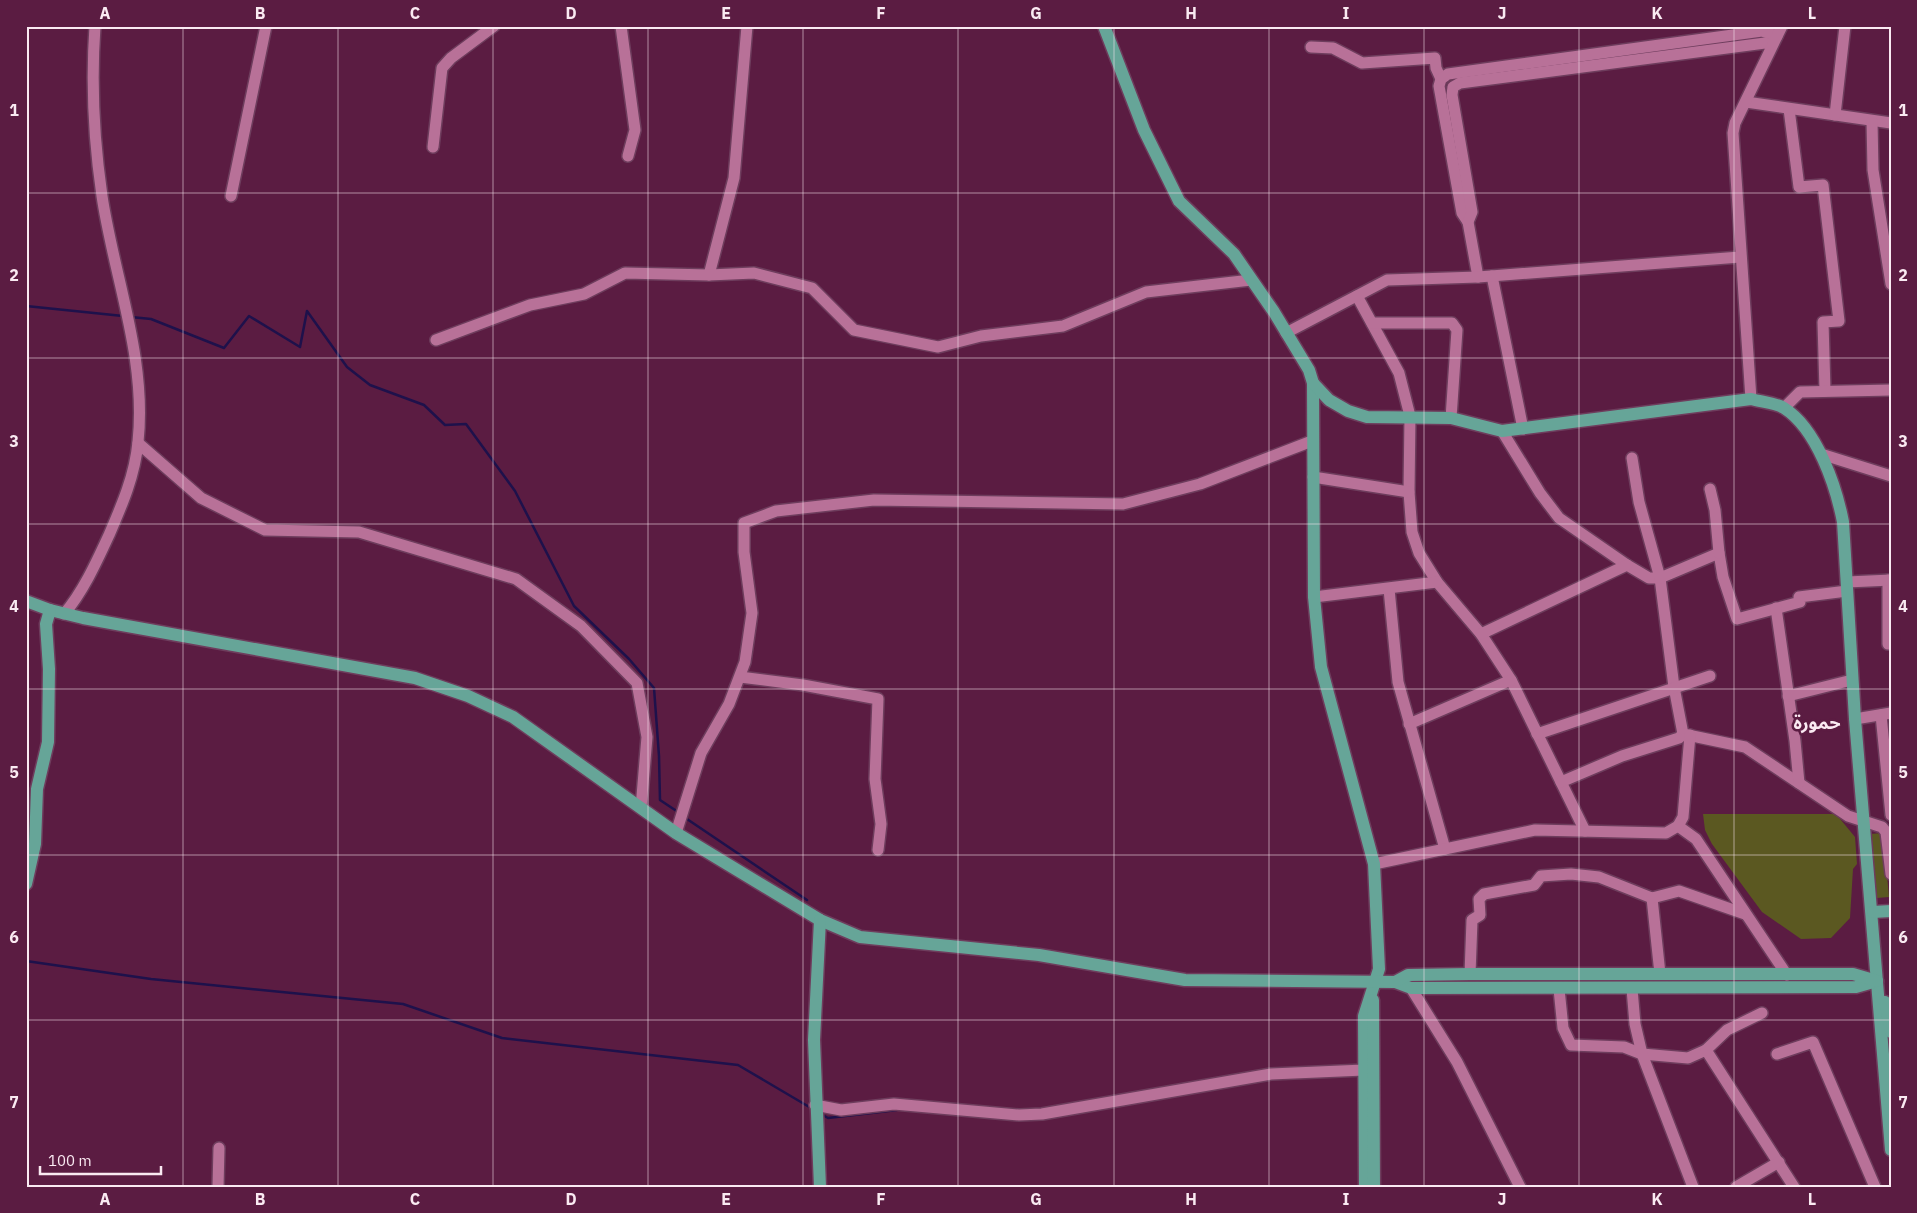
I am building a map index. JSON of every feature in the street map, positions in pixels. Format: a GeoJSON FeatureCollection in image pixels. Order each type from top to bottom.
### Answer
{"type":"FeatureCollection","features":[{"type":"Feature","properties":{"kind":"main road"},"geometry":{"type":"LineString","coordinates":[[1104,26],[1144,130],[1179,201],[1234,254],[1309,370],[1313,383],[1314,597],[1321,668],[1374,864],[1379,969],[1364,1016],[1365,1187]]}},
{"type":"Feature","properties":{"kind":"main road"},"geometry":{"type":"LineString","coordinates":[[1313,383],[1329,400],[1348,411],[1367,417],[1410,416],[1451,418],[1502,431],[1751,399],[1784,408],[1797,420],[1821,454],[1837,491],[1843,522],[1852,680],[1877,981],[1887,1058],[1891,1150]]}},
{"type":"Feature","properties":{"kind":"main road"},"geometry":{"type":"LineString","coordinates":[[26,601],[64,614],[415,678],[459,692],[513,717],[676,833],[820,920],[860,937],[1039,955],[1185,980],[1395,982],[1411,988],[1559,989],[1856,987],[1877,981]]}},
{"type":"Feature","properties":{"kind":"main road"},"geometry":{"type":"LineString","coordinates":[[26,884],[35,844],[37,789],[48,742],[49,669],[46,624],[50,610]]}},
{"type":"Feature","properties":{"kind":"main road"},"geometry":{"type":"LineString","coordinates":[[1872,912],[1891,911]]}},
{"type":"Feature","properties":{"kind":"main road"},"geometry":{"type":"LineString","coordinates":[[820,920],[814,1040],[815,1105],[820,1187]]}},
{"type":"Feature","properties":{"kind":"main road"},"geometry":{"type":"LineString","coordinates":[[1395,982],[1408,975],[1470,974],[1853,974],[1877,981]]}},
{"type":"Feature","properties":{"kind":"main road"},"geometry":{"type":"LineString","coordinates":[[1877,981],[1888,1013],[1891,1032]]}},
{"type":"Feature","properties":{"kind":"main road"},"geometry":{"type":"LineString","coordinates":[[1374,983],[1374,1187]]}},
{"type":"Feature","properties":{"kind":"street"},"geometry":{"type":"LineString","coordinates":[[64,614],[74,601],[104,545],[123,504],[138,443],[138,409],[133,352],[100,181],[94,85],[95,26]]}},
{"type":"Feature","properties":{"kind":"street"},"geometry":{"type":"LineString","coordinates":[[231,196],[266,26]]}},
{"type":"Feature","properties":{"kind":"street"},"geometry":{"type":"LineString","coordinates":[[433,147],[442,68],[451,58],[494,26]]}},
{"type":"Feature","properties":{"kind":"street"},"geometry":{"type":"LineString","coordinates":[[621,26],[635,130],[628,156]]}},
{"type":"Feature","properties":{"kind":"street"},"geometry":{"type":"LineString","coordinates":[[710,275],[734,178],[747,26]]}},
{"type":"Feature","properties":{"kind":"street"},"geometry":{"type":"LineString","coordinates":[[1835,115],[1845,26]]}},
{"type":"Feature","properties":{"kind":"street"},"geometry":{"type":"LineString","coordinates":[[1478,277],[1468,222],[1462,213],[1439,86],[1441,79],[1448,74],[1762,30],[1777,36]]}},
{"type":"Feature","properties":{"kind":"street"},"geometry":{"type":"LineString","coordinates":[[1751,399],[1733,133],[1735,123],[1777,36]]}},
{"type":"Feature","properties":{"kind":"street"},"geometry":{"type":"LineString","coordinates":[[1468,222],[1472,212],[1452,94],[1454,87],[1460,83],[1765,43],[1777,36]]}},
{"type":"Feature","properties":{"kind":"street"},"geometry":{"type":"LineString","coordinates":[[1311,46],[1333,48],[1362,63],[1435,58],[1436,68],[1441,79]]}},
{"type":"Feature","properties":{"kind":"street"},"geometry":{"type":"LineString","coordinates":[[1746,102],[1891,123]]}},
{"type":"Feature","properties":{"kind":"street"},"geometry":{"type":"LineString","coordinates":[[1789,109],[1800,187],[1823,186],[1839,320],[1823,322],[1825,391]]}},
{"type":"Feature","properties":{"kind":"street"},"geometry":{"type":"LineString","coordinates":[[1872,121],[1873,170],[1891,284]]}},
{"type":"Feature","properties":{"kind":"street"},"geometry":{"type":"LineString","coordinates":[[1286,333],[1387,280],[1478,277],[1740,257]]}},
{"type":"Feature","properties":{"kind":"street"},"geometry":{"type":"LineString","coordinates":[[436,340],[530,305],[584,294],[625,273],[710,275],[754,273],[812,288],[854,330],[938,347],[982,336],[1063,326],[1146,292],[1251,280]]}},
{"type":"Feature","properties":{"kind":"street"},"geometry":{"type":"LineString","coordinates":[[1492,276],[1523,429]]}},
{"type":"Feature","properties":{"kind":"street"},"geometry":{"type":"LineString","coordinates":[[1357,296],[1399,372],[1410,416],[1409,492],[1412,532],[1419,553],[1437,582],[1480,634],[1511,680],[1585,831]]}},
{"type":"Feature","properties":{"kind":"street"},"geometry":{"type":"LineString","coordinates":[[1372,323],[1452,323],[1456,330],[1451,418]]}},
{"type":"Feature","properties":{"kind":"street"},"geometry":{"type":"LineString","coordinates":[[1784,408],[1800,392],[1891,390]]}},
{"type":"Feature","properties":{"kind":"street"},"geometry":{"type":"LineString","coordinates":[[1502,431],[1540,493],[1560,518],[1627,565],[1649,578],[1660,578],[1719,552]]}},
{"type":"Feature","properties":{"kind":"street"},"geometry":{"type":"LineString","coordinates":[[676,833],[701,753],[729,704],[745,662],[752,613],[744,552],[744,523],[776,511],[874,500],[1123,504],[1200,484],[1312,440]]}},
{"type":"Feature","properties":{"kind":"street"},"geometry":{"type":"LineString","coordinates":[[138,443],[201,498],[265,530],[359,532],[516,579],[581,626],[637,683],[647,737],[641,808]]}},
{"type":"Feature","properties":{"kind":"street"},"geometry":{"type":"LineString","coordinates":[[1821,454],[1891,476]]}},
{"type":"Feature","properties":{"kind":"street"},"geometry":{"type":"LineString","coordinates":[[1374,864],[1535,830],[1666,833],[1678,826],[1683,817],[1686,734],[1674,687],[1660,578],[1639,502],[1632,458]]}},
{"type":"Feature","properties":{"kind":"street"},"geometry":{"type":"LineString","coordinates":[[1313,477],[1409,492]]}},
{"type":"Feature","properties":{"kind":"street"},"geometry":{"type":"LineString","coordinates":[[1710,489],[1715,510],[1723,578],[1737,619],[1800,602],[1799,597],[1889,580],[1888,644],[1891,643]]}},
{"type":"Feature","properties":{"kind":"street"},"geometry":{"type":"LineString","coordinates":[[1480,634],[1627,565]]}},
{"type":"Feature","properties":{"kind":"street"},"geometry":{"type":"LineString","coordinates":[[1314,597],[1437,582]]}},
{"type":"Feature","properties":{"kind":"street"},"geometry":{"type":"LineString","coordinates":[[1389,589],[1398,682],[1445,849]]}},
{"type":"Feature","properties":{"kind":"street"},"geometry":{"type":"LineString","coordinates":[[1776,608],[1799,783]]}},
{"type":"Feature","properties":{"kind":"street"},"geometry":{"type":"LineString","coordinates":[[1537,734],[1710,676]]}},
{"type":"Feature","properties":{"kind":"street"},"geometry":{"type":"LineString","coordinates":[[740,677],[803,685],[878,699],[875,779],[881,824],[878,850]]}},
{"type":"Feature","properties":{"kind":"street"},"geometry":{"type":"LineString","coordinates":[[1409,724],[1511,680]]}},
{"type":"Feature","properties":{"kind":"street"},"geometry":{"type":"LineString","coordinates":[[1788,696],[1852,680]]}},
{"type":"Feature","properties":{"kind":"street"},"geometry":{"type":"LineString","coordinates":[[1855,719],[1886,714],[1891,815],[1882,827]]}},
{"type":"Feature","properties":{"kind":"street"},"geometry":{"type":"LineString","coordinates":[[1561,782],[1622,756],[1686,734],[1745,746],[1848,816],[1882,827],[1886,832],[1891,874]]}},
{"type":"Feature","properties":{"kind":"street"},"geometry":{"type":"LineString","coordinates":[[1678,826],[1696,839],[1787,975]]}},
{"type":"Feature","properties":{"kind":"street"},"geometry":{"type":"LineString","coordinates":[[1470,974],[1472,920],[1480,916],[1479,899],[1484,894],[1534,885],[1541,876],[1571,874],[1599,878],[1652,898],[1679,891],[1745,914]]}},
{"type":"Feature","properties":{"kind":"street"},"geometry":{"type":"LineString","coordinates":[[1652,898],[1660,974]]}},
{"type":"Feature","properties":{"kind":"street"},"geometry":{"type":"LineString","coordinates":[[1411,988],[1457,1062],[1520,1187]]}},
{"type":"Feature","properties":{"kind":"street"},"geometry":{"type":"LineString","coordinates":[[1559,989],[1563,1028],[1571,1045],[1624,1047],[1642,1054],[1688,1058],[1706,1050],[1726,1030],[1762,1013]]}},
{"type":"Feature","properties":{"kind":"street"},"geometry":{"type":"LineString","coordinates":[[1632,989],[1635,1024],[1642,1054],[1693,1187]]}},
{"type":"Feature","properties":{"kind":"street"},"geometry":{"type":"LineString","coordinates":[[1778,1054],[1813,1042],[1875,1187]]}},
{"type":"Feature","properties":{"kind":"street"},"geometry":{"type":"LineString","coordinates":[[1706,1050],[1794,1187]]}},
{"type":"Feature","properties":{"kind":"street"},"geometry":{"type":"LineString","coordinates":[[815,1105],[841,1110],[894,1104],[1026,1115],[1271,1074],[1364,1070]]}},
{"type":"Feature","properties":{"kind":"street"},"geometry":{"type":"LineString","coordinates":[[218,1187],[219,1148]]}},
{"type":"Feature","properties":{"kind":"street"},"geometry":{"type":"LineString","coordinates":[[1736,1187],[1779,1162]]}},
{"type":"Feature","properties":{"kind":"shaded area"},"geometry":{"type":"Polygon","coordinates":[[[1703,814],[1836,814],[1855,837],[1857,864],[1853,869],[1850,918],[1831,938],[1801,939],[1762,912],[1712,844],[1705,830],[1703,814]]]}},
{"type":"Feature","properties":{"kind":"shaded area"},"geometry":{"type":"Polygon","coordinates":[[[1883,833],[1889,897],[1877,898],[1870,834],[1883,833]]]}},
{"type":"Feature","properties":{"kind":"waterway"},"geometry":{"type":"LineString","coordinates":[[26,306],[123,316]]}},
{"type":"Feature","properties":{"kind":"waterway"},"geometry":{"type":"LineString","coordinates":[[131,317],[151,319],[224,348],[249,316],[300,347],[307,311],[347,367],[370,385],[424,405],[445,425],[466,424],[515,491],[574,606],[629,659],[654,688],[660,800],[678,812]]}},
{"type":"Feature","properties":{"kind":"waterway"},"geometry":{"type":"LineString","coordinates":[[684,817],[807,900]]}},
{"type":"Feature","properties":{"kind":"waterway"},"geometry":{"type":"LineString","coordinates":[[26,961],[151,979],[403,1004],[502,1038],[738,1065],[811,1108]]}},
{"type":"Feature","properties":{"kind":"waterway"},"geometry":{"type":"LineString","coordinates":[[821,1114],[828,1118],[897,1110]]}},
{"type":"Feature","properties":{"kind":"district","name":"حمورة"},"geometry":{"type":"Point","coordinates":[1817,722]}}]}
